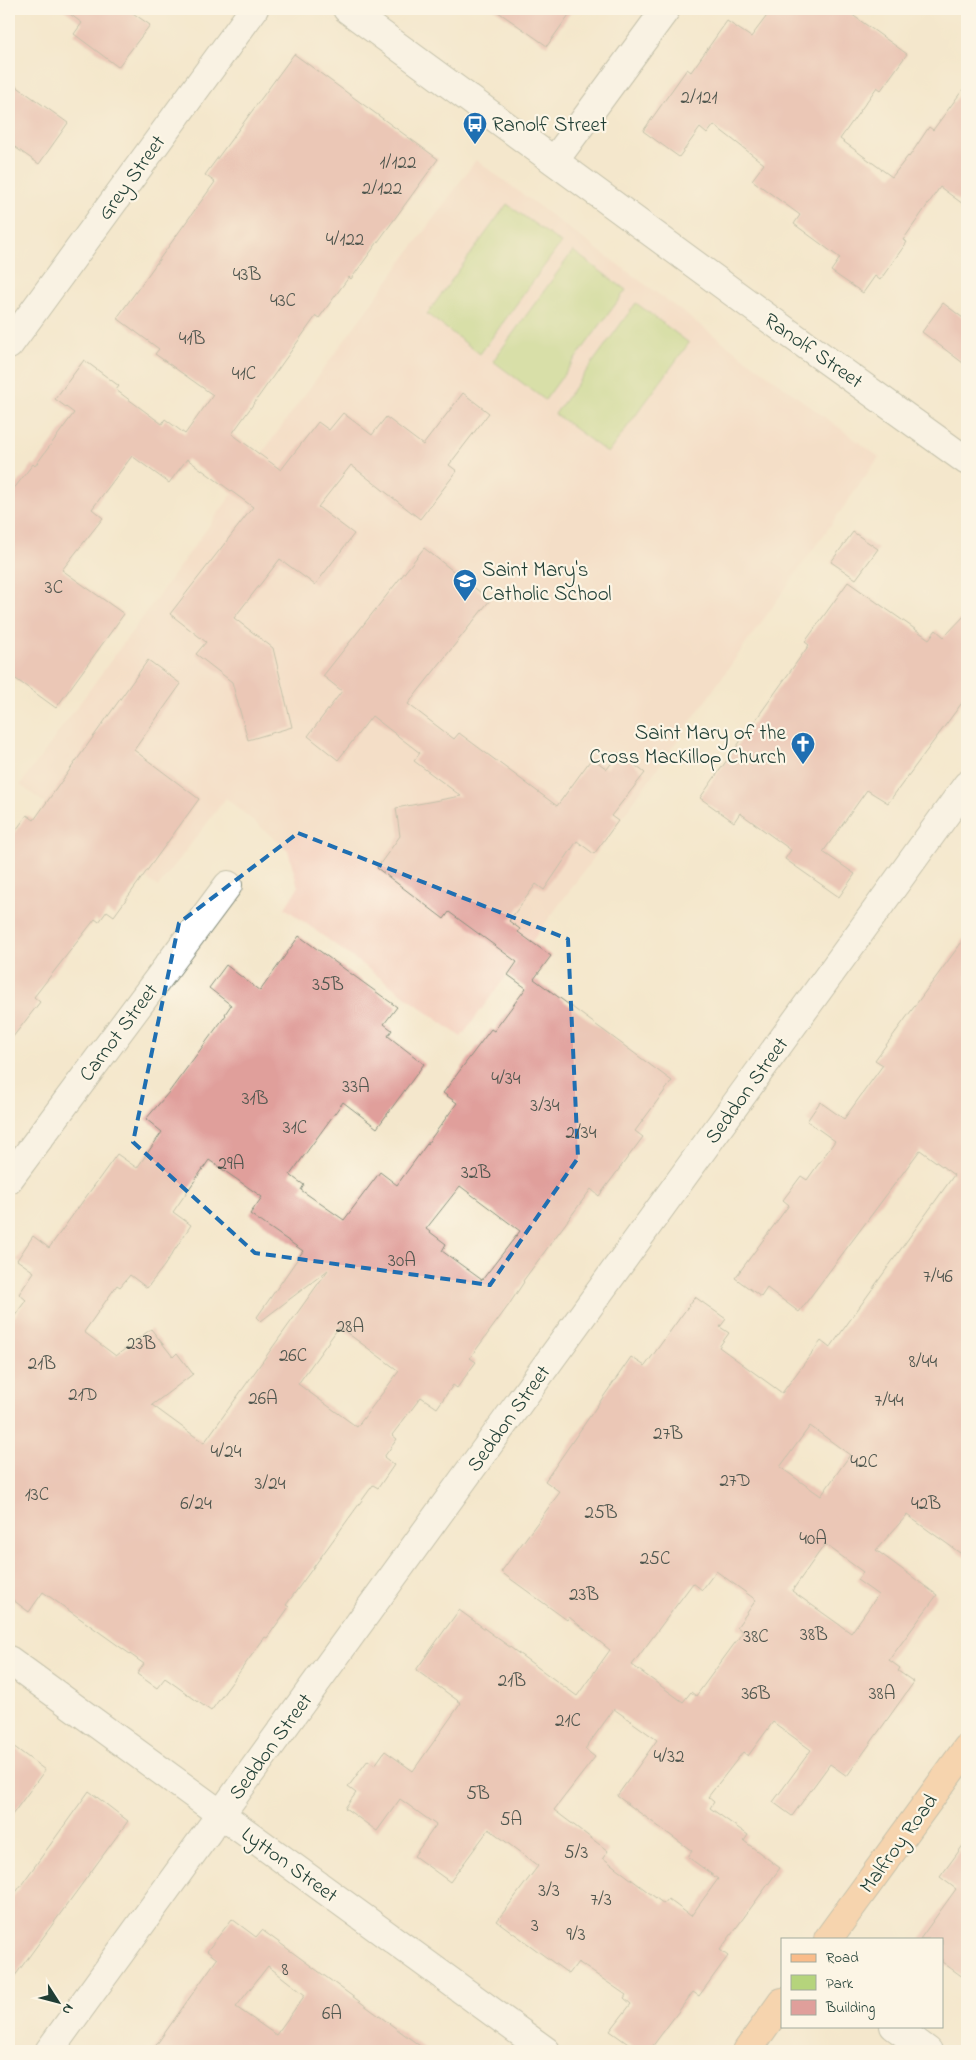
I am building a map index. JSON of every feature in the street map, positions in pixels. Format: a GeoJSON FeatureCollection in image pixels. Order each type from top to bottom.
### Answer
{"type":"FeatureCollection","features":[{"type":"Feature","properties":{"kind":"main road","name":"Malfroy Road"},"geometry":{"type":"LineString","coordinates":[[829,1938],[967,1748]]}},
{"type":"Feature","properties":{"kind":"main road"},"geometry":{"type":"LineString","coordinates":[[747,2051],[781,2003]]}},
{"type":"Feature","properties":{"kind":"street","name":"Grey Street"},"geometry":{"type":"LineString","coordinates":[[9,345],[254,9]]}},
{"type":"Feature","properties":{"kind":"street","name":"Ranolf Street"},"geometry":{"type":"LineString","coordinates":[[347,9],[757,310],[967,461]]}},
{"type":"Feature","properties":{"kind":"street"},"geometry":{"type":"LineString","coordinates":[[555,160],[666,9]]}},
{"type":"Feature","properties":{"kind":"street","name":"Seddon Street"},"geometry":{"type":"LineString","coordinates":[[50,2051],[967,786]]}},
{"type":"Feature","properties":{"kind":"street","name":"Carnot Street"},"geometry":{"type":"LineString","coordinates":[[9,1179],[228,885]]}},
{"type":"Feature","properties":{"kind":"street","name":"Lytton Street"},"geometry":{"type":"LineString","coordinates":[[9,1660],[546,2051]]}},
{"type":"Feature","properties":{"kind":"street"},"geometry":{"type":"LineString","coordinates":[[897,2028],[928,2051]]}},
{"type":"Feature","properties":{"kind":"highlighted area"},"geometry":{"type":"Polygon","coordinates":[[[298,833],[568,939],[578,1158],[490,1285],[255,1253],[133,1142],[179,923],[298,833]]]}},
{"type":"Feature","properties":{"kind":"shaded area","name":"Saint Mary's Catholic School"},"geometry":{"type":"Polygon","coordinates":[[[476,160],[879,457],[587,867],[461,1037],[285,908],[298,887],[288,850],[226,798],[158,887],[20,785],[476,160]]]}},
{"type":"Feature","properties":{"kind":"green space"},"geometry":{"type":"Polygon","coordinates":[[[507,204],[561,243],[480,354],[427,314],[507,204]]]}},
{"type":"Feature","properties":{"kind":"green space"},"geometry":{"type":"Polygon","coordinates":[[[573,251],[626,290],[545,400],[493,361],[573,251]]]}},
{"type":"Feature","properties":{"kind":"green space"},"geometry":{"type":"Polygon","coordinates":[[[636,303],[689,343],[608,453],[555,414],[636,303]]]}},
{"type":"Feature","properties":{"kind":"building"},"geometry":{"type":"Polygon","coordinates":[[[63,9],[127,9],[150,25],[118,67],[74,34],[82,23],[63,9]]]}},
{"type":"Feature","properties":{"kind":"building"},"geometry":{"type":"Polygon","coordinates":[[[494,9],[573,9],[547,46],[494,9]]]}},
{"type":"Feature","properties":{"kind":"building"},"geometry":{"type":"Polygon","coordinates":[[[772,9],[844,9],[907,54],[881,90],[877,87],[840,139],[892,177],[909,157],[929,127],[933,130],[967,84],[967,207],[940,187],[903,240],[907,242],[880,280],[875,276],[863,293],[831,271],[840,258],[794,224],[800,215],[752,180],[764,164],[714,125],[707,134],[700,128],[679,157],[643,131],[687,69],[691,72],[727,21],[751,37],[772,9]]]}},
{"type":"Feature","properties":{"kind":"building"},"geometry":{"type":"Polygon","coordinates":[[[294,54],[438,159],[351,279],[349,277],[319,318],[316,316],[232,434],[281,470],[318,422],[329,430],[343,413],[372,435],[386,417],[423,445],[463,393],[489,413],[449,465],[457,471],[420,519],[351,465],[318,507],[354,534],[315,585],[280,559],[234,618],[273,648],[292,727],[248,740],[232,682],[196,654],[206,642],[170,614],[253,507],[187,459],[169,483],[132,456],[92,509],[103,518],[62,570],[124,614],[56,708],[9,674],[9,495],[33,464],[35,466],[74,413],[55,399],[84,360],[119,386],[116,390],[162,424],[165,419],[185,434],[213,395],[155,354],[159,349],[117,318],[215,182],[205,175],[294,54]]]}},
{"type":"Feature","properties":{"kind":"building"},"geometry":{"type":"Polygon","coordinates":[[[9,81],[68,123],[39,164],[9,143],[9,81]]]}},
{"type":"Feature","properties":{"kind":"building"},"geometry":{"type":"Polygon","coordinates":[[[943,303],[967,321],[967,366],[922,332],[943,303]]]}},
{"type":"Feature","properties":{"kind":"building"},"geometry":{"type":"Polygon","coordinates":[[[853,532],[878,549],[856,579],[831,562],[853,532]]]}},
{"type":"Feature","properties":{"kind":"building"},"geometry":{"type":"Polygon","coordinates":[[[424,548],[490,600],[408,704],[454,739],[459,733],[557,806],[592,758],[607,769],[619,753],[645,773],[611,816],[618,821],[594,854],[577,841],[544,890],[536,884],[509,921],[520,929],[518,932],[551,956],[534,979],[672,1081],[635,1131],[643,1137],[599,1196],[591,1189],[523,1281],[508,1306],[470,1358],[476,1362],[457,1388],[453,1385],[437,1408],[421,1397],[392,1435],[397,1439],[384,1457],[394,1465],[378,1488],[373,1485],[286,1605],[289,1607],[267,1638],[265,1637],[211,1711],[165,1678],[157,1688],[137,1674],[144,1664],[43,1592],[29,1612],[9,1597],[9,1324],[26,1300],[19,1294],[34,1272],[17,1260],[33,1236],[49,1248],[117,1154],[137,1168],[162,1132],[146,1119],[169,1092],[226,1015],[231,1005],[209,988],[226,965],[260,991],[299,936],[397,1007],[384,1024],[392,1030],[388,1036],[424,1064],[377,1128],[343,1102],[290,1175],[304,1185],[301,1190],[344,1220],[380,1172],[397,1185],[457,1103],[443,1093],[491,1029],[494,1031],[526,988],[508,975],[517,962],[449,912],[444,919],[377,868],[400,836],[396,808],[461,796],[414,761],[420,753],[372,716],[338,760],[308,736],[342,691],[323,676],[424,548]],[[209,1160],[173,1212],[191,1225],[164,1266],[147,1288],[130,1275],[120,1287],[117,1285],[84,1332],[116,1356],[151,1329],[173,1357],[177,1353],[193,1374],[152,1405],[204,1443],[328,1270],[261,1321],[257,1317],[303,1251],[250,1214],[262,1197],[209,1160]],[[460,1186],[426,1229],[446,1244],[442,1251],[482,1280],[520,1231],[460,1186]],[[339,1327],[298,1384],[357,1427],[399,1371],[339,1327]]]}},
{"type":"Feature","properties":{"kind":"building"},"geometry":{"type":"Polygon","coordinates":[[[848,582],[929,639],[936,630],[944,637],[967,613],[967,696],[888,803],[867,790],[823,852],[855,874],[839,897],[785,859],[791,850],[740,813],[734,822],[700,798],[809,645],[805,642],[848,582]]]}},
{"type":"Feature","properties":{"kind":"building"},"geometry":{"type":"Polygon","coordinates":[[[148,660],[181,684],[134,750],[199,799],[114,916],[107,911],[99,922],[95,919],[34,997],[40,1002],[9,1042],[9,840],[27,815],[34,820],[148,660]]]}},
{"type":"Feature","properties":{"kind":"building"},"geometry":{"type":"Polygon","coordinates":[[[967,935],[967,1558],[907,1515],[876,1550],[937,1595],[889,1660],[900,1668],[898,1671],[914,1682],[847,1776],[830,1764],[792,1816],[773,1802],[811,1750],[773,1722],[748,1756],[743,1752],[708,1797],[714,1802],[710,1808],[748,1835],[744,1841],[780,1868],[720,1950],[728,1956],[699,1996],[693,1992],[649,2051],[638,2051],[610,2031],[631,2004],[624,1998],[626,1995],[578,1962],[569,1974],[497,1921],[538,1866],[489,1829],[450,1882],[414,1856],[436,1825],[400,1799],[377,1831],[345,1808],[356,1793],[348,1787],[368,1760],[375,1765],[385,1751],[413,1771],[461,1703],[416,1670],[459,1610],[577,1696],[610,1650],[569,1617],[567,1620],[501,1572],[560,1492],[545,1481],[631,1357],[645,1366],[695,1297],[726,1319],[720,1327],[729,1333],[719,1347],[782,1393],[821,1341],[830,1348],[954,1175],[920,1150],[799,1312],[767,1288],[761,1297],[735,1278],[789,1205],[783,1200],[801,1176],[807,1180],[835,1141],[807,1121],[820,1102],[844,1119],[883,1065],[875,1060],[967,935]],[[810,1426],[780,1467],[821,1496],[850,1455],[810,1426]],[[825,1544],[792,1591],[851,1633],[878,1595],[857,1580],[863,1572],[825,1544]],[[716,1571],[702,1590],[693,1583],[632,1665],[683,1702],[691,1692],[696,1696],[743,1632],[737,1627],[756,1600],[716,1571]],[[614,1709],[585,1749],[595,1757],[554,1810],[608,1851],[603,1858],[664,1904],[668,1899],[691,1916],[718,1879],[688,1857],[692,1851],[617,1796],[657,1740],[614,1709]]]}},
{"type":"Feature","properties":{"kind":"building"},"geometry":{"type":"Polygon","coordinates":[[[9,1743],[45,1770],[9,1819],[9,1743]]]}},
{"type":"Feature","properties":{"kind":"building"},"geometry":{"type":"Polygon","coordinates":[[[89,1791],[128,1821],[9,1984],[9,1902],[89,1791]]]}},
{"type":"Feature","properties":{"kind":"building"},"geometry":{"type":"Polygon","coordinates":[[[967,1840],[967,1980],[944,1963],[944,1938],[921,1938],[956,1889],[940,1877],[967,1840]]]}},
{"type":"Feature","properties":{"kind":"building"},"geometry":{"type":"Polygon","coordinates":[[[232,1919],[256,1937],[262,1930],[427,2051],[152,2051],[217,1959],[207,1951],[232,1919]],[[268,1966],[236,2007],[276,2035],[305,1995],[268,1966]]]}},
{"type":"Feature","properties":{"kind":"place","name":"Ranolf Street"},"geometry":{"type":"Point","coordinates":[475,145]}},
{"type":"Feature","properties":{"kind":"place","name":"Saint Mary's Catholic School"},"geometry":{"type":"Point","coordinates":[465,602]}},
{"type":"Feature","properties":{"kind":"place","name":"Saint Mary of the Cross MacKillop Church"},"geometry":{"type":"Point","coordinates":[803,765]}}]}
